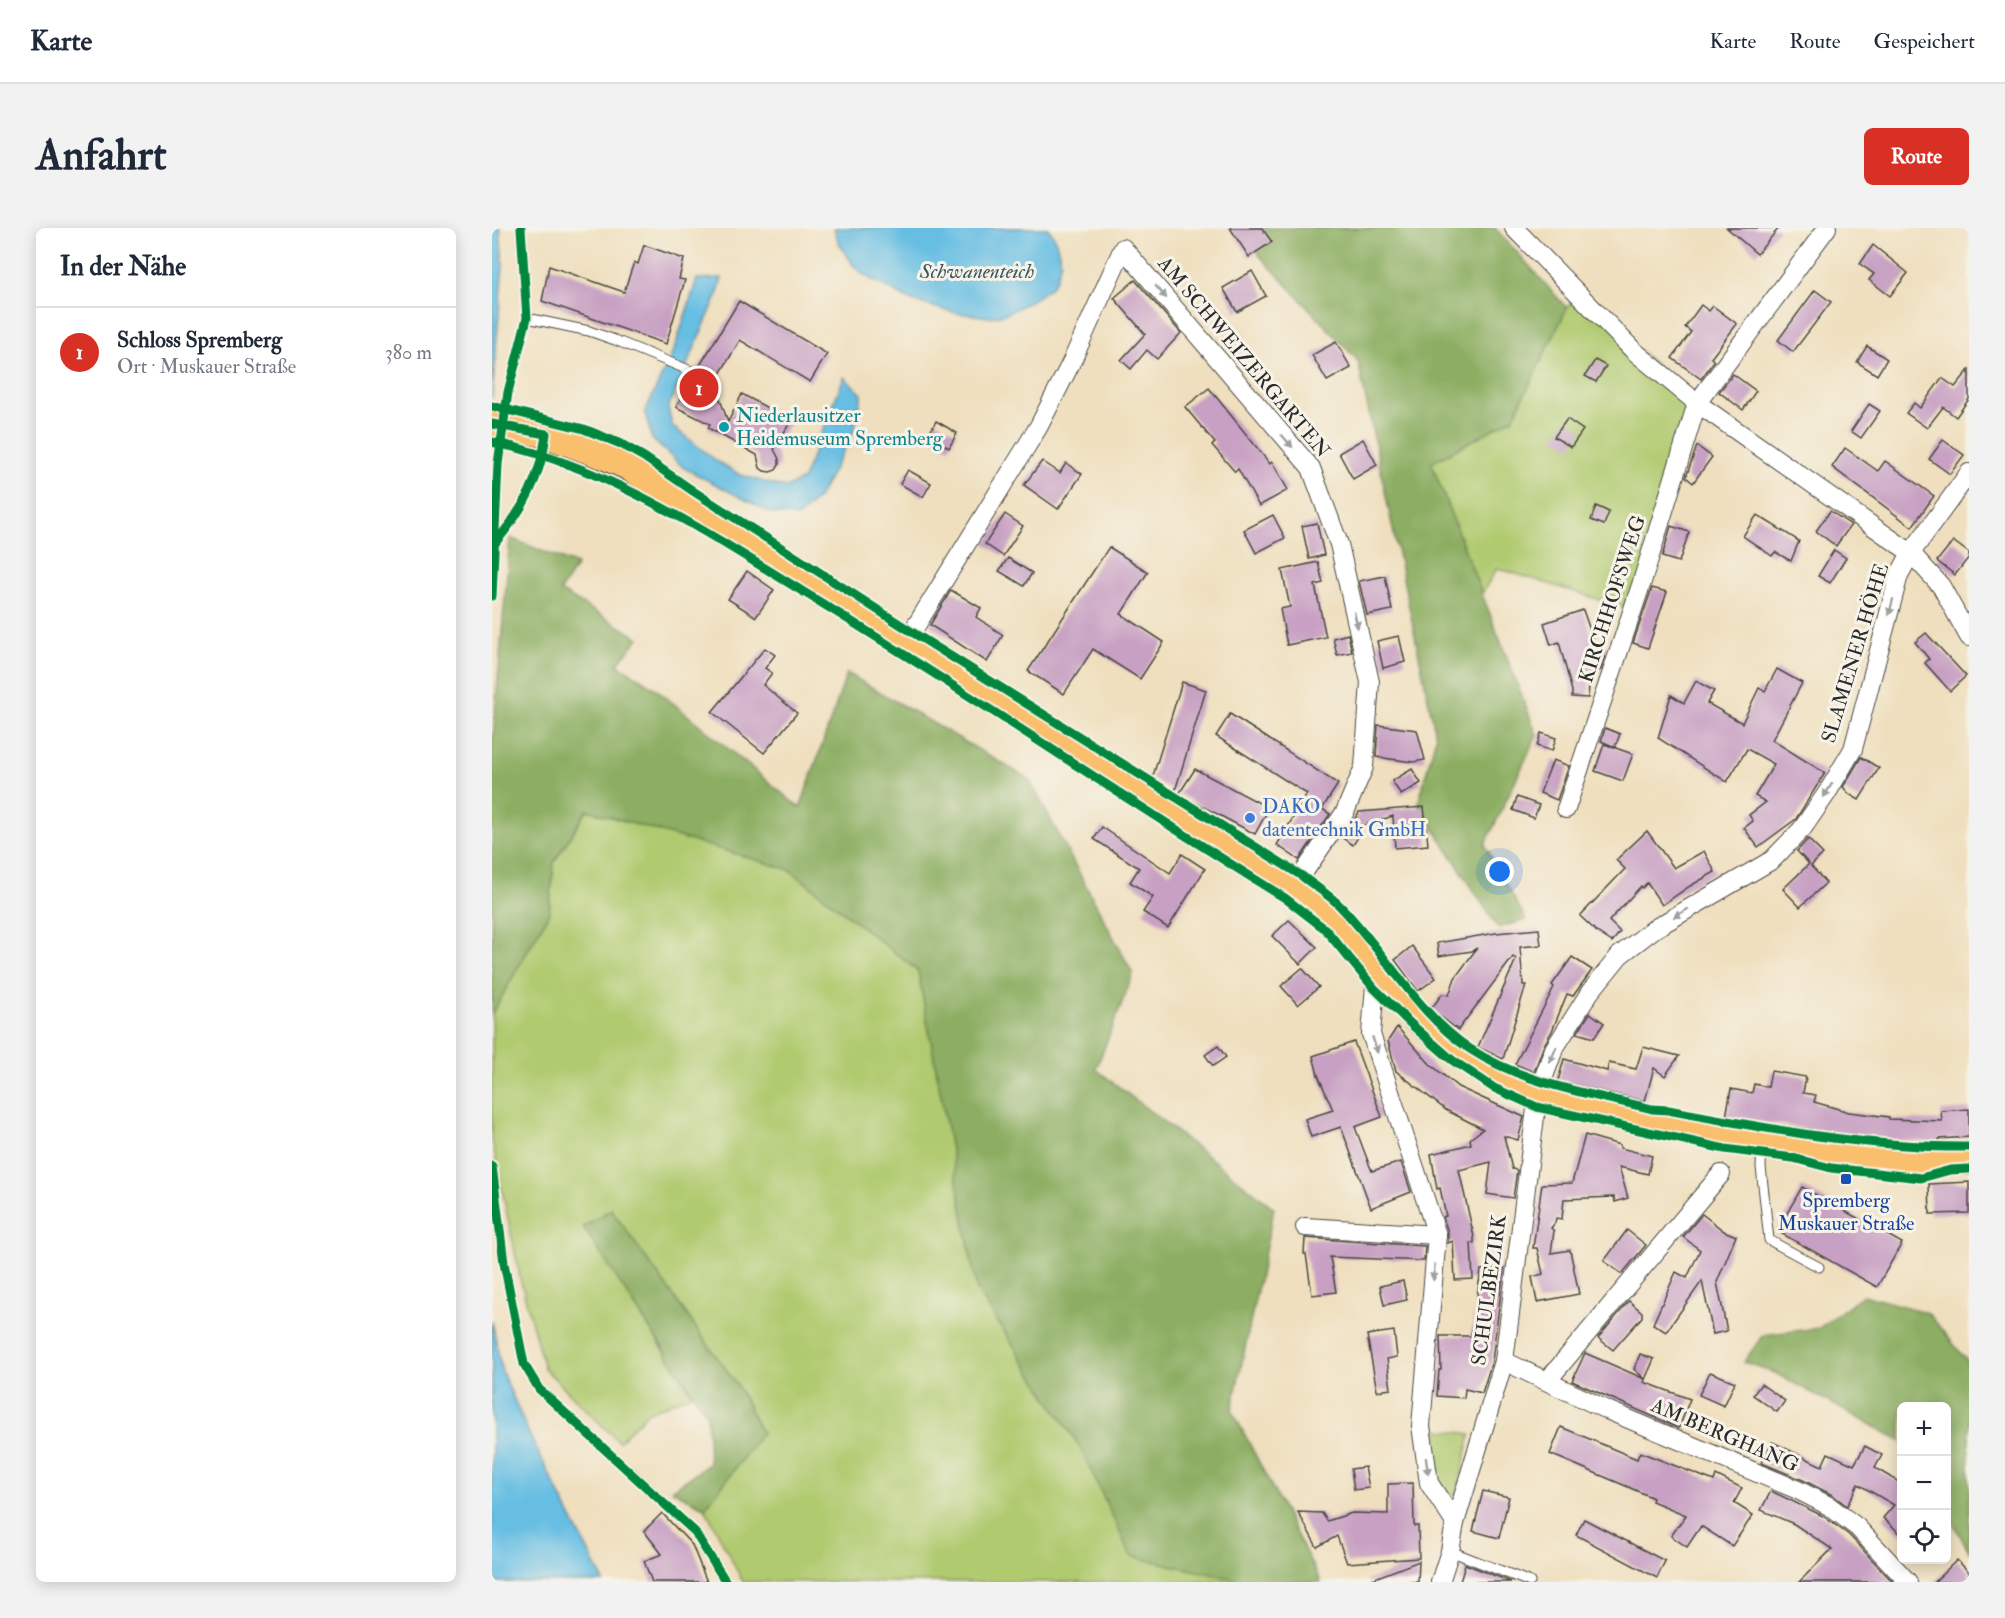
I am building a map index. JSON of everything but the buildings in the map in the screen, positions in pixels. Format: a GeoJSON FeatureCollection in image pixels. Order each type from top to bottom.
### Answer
{"type":"FeatureCollection","features":[{"type":"Feature","properties":{"kind":"main road"},"geometry":{"type":"LineString","coordinates":[[500,425],[546,434],[627,466],[696,507],[1293,888],[1329,915],[1417,1019],[1458,1054],[1503,1080],[1539,1093],[1685,1127],[1762,1141],[1939,1162],[1969,1161]]}},
{"type":"Feature","properties":{"kind":"street"},"geometry":{"type":"LineString","coordinates":[[1514,228],[1634,351],[1697,403],[1911,553],[1941,586],[1969,637]]}},
{"type":"Feature","properties":{"kind":"street","name":"KIRCHHOFSWEG"},"geometry":{"type":"LineString","coordinates":[[1566,809],[1641,585],[1697,403],[1827,228]]}},
{"type":"Feature","properties":{"kind":"street","name":"AM SCHWEIZERGARTEN"},"geometry":{"type":"LineString","coordinates":[[906,642],[1039,426],[1072,361],[1123,248],[1311,468],[1339,544],[1370,682],[1364,767],[1346,812],[1293,888]]}},
{"type":"Feature","properties":{"kind":"street","name":"SLAMENER HÖHE"},"geometry":{"type":"LineString","coordinates":[[1539,1093],[1554,1049],[1590,992],[1620,955],[1654,929],[1772,860],[1802,829],[1827,793],[1853,749],[1899,575],[1911,553],[1969,473]]}},
{"type":"Feature","properties":{"kind":"street"},"geometry":{"type":"LineString","coordinates":[[1376,973],[1371,1034],[1437,1235],[1421,1426],[1429,1483],[1455,1523]]}},
{"type":"Feature","properties":{"kind":"street","name":"SCHULBEZIRK"},"geometry":{"type":"LineString","coordinates":[[1440,1582],[1450,1551],[1455,1523],[1504,1361],[1539,1093]]}},
{"type":"Feature","properties":{"kind":"street"},"geometry":{"type":"LineString","coordinates":[[1548,1380],[1721,1174]]}},
{"type":"Feature","properties":{"kind":"street"},"geometry":{"type":"LineString","coordinates":[[1305,1227],[1437,1235]]}},
{"type":"Feature","properties":{"kind":"street","name":"AM BERGHANG"},"geometry":{"type":"LineString","coordinates":[[1504,1361],[1607,1410],[1798,1490],[1829,1506],[1857,1527],[1908,1582]]}},
{"type":"Feature","properties":{"kind":"lane"},"geometry":{"type":"LineString","coordinates":[[521,228],[527,318],[589,331],[693,372]]}},
{"type":"Feature","properties":{"kind":"lane"},"geometry":{"type":"LineString","coordinates":[[1762,1141],[1761,1167],[1769,1240],[1819,1267]]}},
{"type":"Feature","properties":{"kind":"lane"},"geometry":{"type":"LineString","coordinates":[[630,1471],[694,1531],[726,1582]]}},
{"type":"Feature","properties":{"kind":"lane"},"geometry":{"type":"LineString","coordinates":[[1450,1551],[1530,1582]]}},
{"type":"Feature","properties":{"kind":"green space"},"geometry":{"type":"Polygon","coordinates":[[[1255,228],[1495,228],[1567,308],[1513,418],[1431,463],[1537,735],[1485,845],[1526,920],[1498,928],[1418,804],[1436,737],[1358,361],[1259,255],[1255,228]]]}},
{"type":"Feature","properties":{"kind":"green space"},"geometry":{"type":"Polygon","coordinates":[[[1578,294],[1697,403],[1633,610],[1497,568],[1481,595],[1431,463],[1513,418],[1567,308],[1578,294]]]}},
{"type":"Feature","properties":{"kind":"green space"},"geometry":{"type":"Polygon","coordinates":[[[510,538],[577,565],[560,591],[639,638],[617,664],[656,689],[800,808],[847,673],[1029,779],[1133,974],[1096,1069],[1274,1208],[1232,1410],[1321,1582],[1247,1582],[1131,1556],[1080,1447],[977,1290],[918,971],[790,870],[587,810],[554,862],[549,913],[492,1014],[492,748],[510,538]]]}},
{"type":"Feature","properties":{"kind":"green space"},"geometry":{"type":"Polygon","coordinates":[[[587,810],[666,831],[790,870],[918,971],[977,1290],[1080,1447],[1131,1555],[1247,1582],[743,1582],[705,1508],[762,1433],[737,1385],[611,1210],[584,1227],[692,1394],[647,1413],[619,1442],[544,1368],[521,1282],[492,1141],[492,1014],[549,913],[554,862],[587,810]]]}},
{"type":"Feature","properties":{"kind":"green space"},"geometry":{"type":"Polygon","coordinates":[[[611,1209],[737,1385],[762,1433],[705,1508],[672,1490],[709,1464],[707,1415],[583,1227],[611,1209]]]}},
{"type":"Feature","properties":{"kind":"green space"},"geometry":{"type":"Polygon","coordinates":[[[1863,1295],[1928,1313],[1969,1363],[1969,1551],[1951,1520],[1951,1402],[1897,1402],[1897,1439],[1777,1374],[1744,1362],[1763,1335],[1819,1328],[1863,1295]]]}},
{"type":"Feature","properties":{"kind":"green space"},"geometry":{"type":"Polygon","coordinates":[[[1431,1429],[1471,1434],[1456,1496],[1440,1489],[1435,1476],[1431,1429]]]}},
{"type":"Feature","properties":{"kind":"water"},"geometry":{"type":"Polygon","coordinates":[[[492,228],[500,228],[503,265],[492,399],[492,228]]]}},
{"type":"Feature","properties":{"kind":"water","name":"Schwanenteich"},"geometry":{"type":"Polygon","coordinates":[[[834,228],[1048,228],[1055,238],[1061,261],[1056,279],[1050,288],[1005,314],[990,317],[956,313],[912,301],[865,276],[854,266],[839,243],[834,228]]]}},
{"type":"Feature","properties":{"kind":"water"},"geometry":{"type":"Polygon","coordinates":[[[722,278],[717,296],[668,408],[672,426],[718,462],[740,475],[786,488],[803,479],[844,377],[862,394],[854,431],[818,498],[798,517],[771,513],[684,468],[652,439],[645,412],[675,347],[697,279],[722,278]]]}},
{"type":"Feature","properties":{"kind":"water"},"geometry":{"type":"Polygon","coordinates":[[[492,1320],[502,1372],[530,1436],[604,1582],[496,1582],[492,1573],[492,1320]]]}},
{"type":"Feature","properties":{"kind":"cycle path"},"geometry":{"type":"LineString","coordinates":[[492,596],[498,464],[508,392],[527,318],[521,228]]}},
{"type":"Feature","properties":{"kind":"cycle path"},"geometry":{"type":"LineString","coordinates":[[492,406],[584,429],[621,444],[644,457],[912,632],[1302,876],[1341,907],[1417,1001],[1451,1035],[1491,1061],[1512,1071],[1558,1086],[1652,1109],[1855,1141],[1969,1147]]}},
{"type":"Feature","properties":{"kind":"cycle path"},"geometry":{"type":"LineString","coordinates":[[492,424],[546,434],[540,465],[529,493],[495,543]]}},
{"type":"Feature","properties":{"kind":"cycle path"},"geometry":{"type":"LineString","coordinates":[[492,442],[575,467],[615,484],[691,524],[984,705],[1285,898],[1325,929],[1374,988],[1412,1025],[1452,1060],[1494,1088],[1537,1107],[1725,1149],[1793,1158],[1831,1168],[1921,1178],[1950,1170],[1969,1169]]}},
{"type":"Feature","properties":{"kind":"cycle path"},"geometry":{"type":"LineString","coordinates":[[492,1166],[504,1263],[524,1364],[539,1389],[694,1531],[726,1582]]}},
{"type":"Feature","properties":{"kind":"place","name":"Schloss Spremberg"},"geometry":{"type":"Point","coordinates":[699,388]}},
{"type":"Feature","properties":{"kind":"place","name":"Niederlausitzer Heidemuseum Spremberg"},"geometry":{"type":"Point","coordinates":[724,427]}},
{"type":"Feature","properties":{"kind":"place","name":"DAKO datentechnik GmbH"},"geometry":{"type":"Point","coordinates":[1250,818]}},
{"type":"Feature","properties":{"kind":"place","name":"Spremberg Muskauer Straße"},"geometry":{"type":"Point","coordinates":[1846,1179]}}]}
